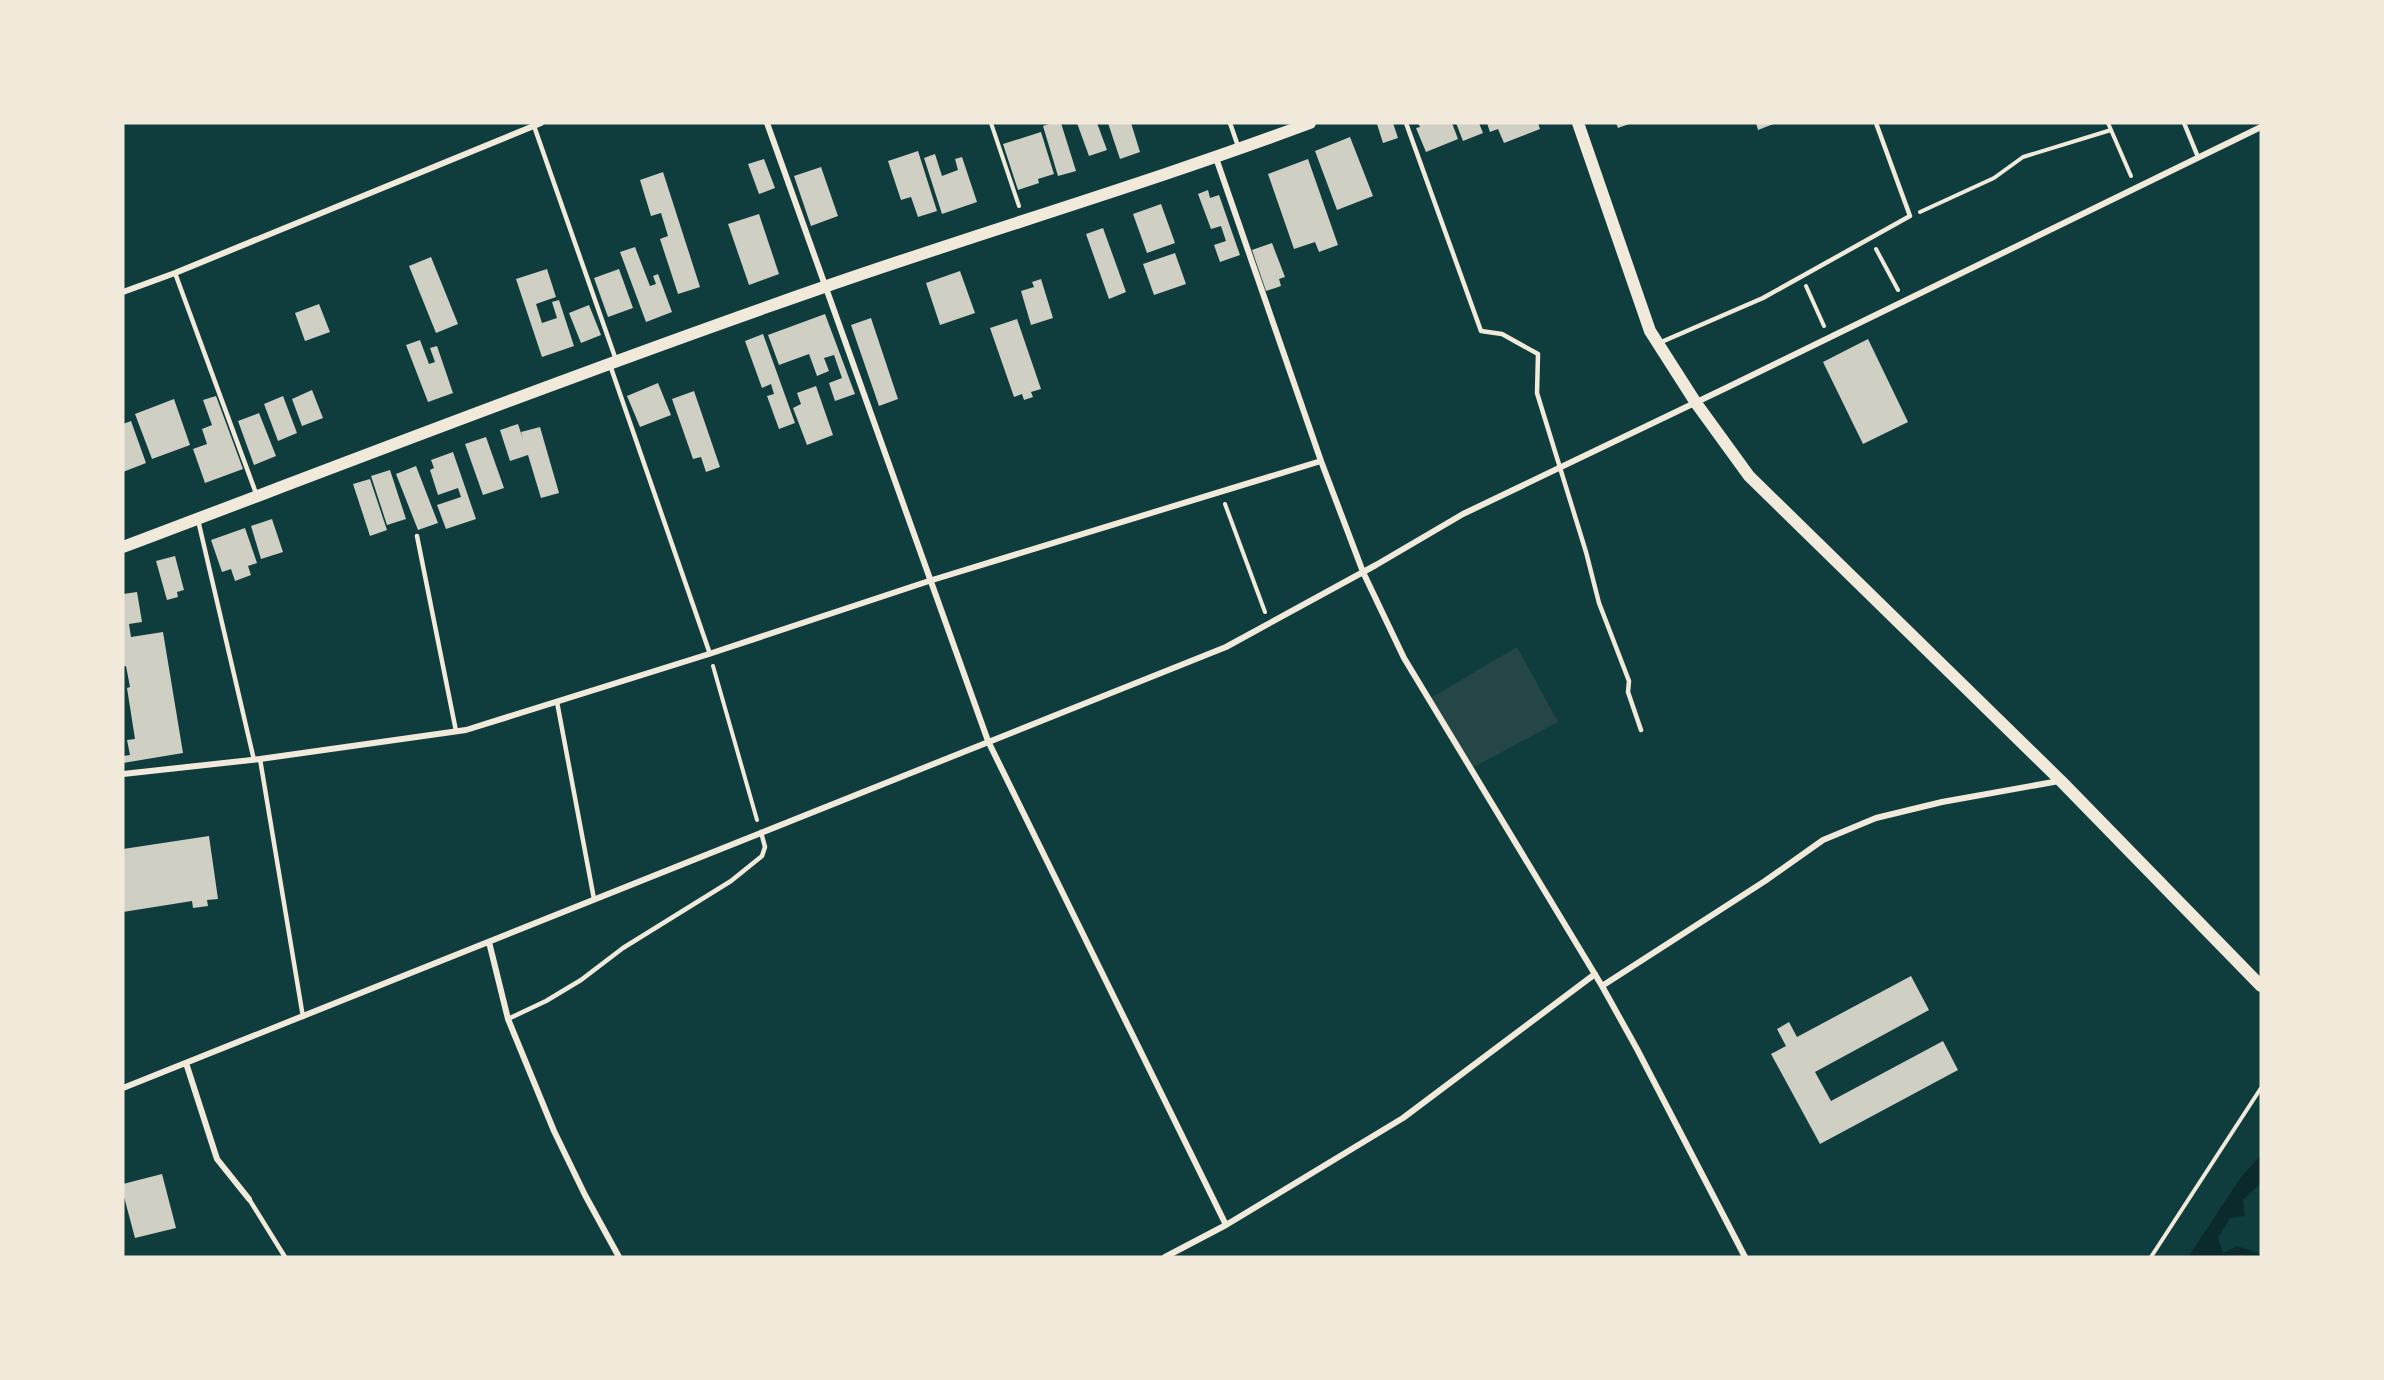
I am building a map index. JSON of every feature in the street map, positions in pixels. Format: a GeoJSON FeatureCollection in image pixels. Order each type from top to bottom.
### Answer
{"type":"FeatureCollection","features":[{"type":"Feature","properties":{"kind":"main road"},"geometry":{"type":"LineString","coordinates":[[123,548],[257,496],[824,287],[1216,158],[1310,123]]}},
{"type":"Feature","properties":{"kind":"main road"},"geometry":{"type":"LineString","coordinates":[[1578,123],[1650,331],[1696,403],[1749,476],[2061,781],[2261,986]]}},
{"type":"Feature","properties":{"kind":"street"},"geometry":{"type":"LineString","coordinates":[[767,123],[988,741],[1227,1225]]}},
{"type":"Feature","properties":{"kind":"street"},"geometry":{"type":"LineString","coordinates":[[123,292],[175,273],[537,124]]}},
{"type":"Feature","properties":{"kind":"street"},"geometry":{"type":"LineString","coordinates":[[123,1088],[1185,664],[1270,624],[1463,514],[1830,338],[2261,126]]}},
{"type":"Feature","properties":{"kind":"street"},"geometry":{"type":"LineString","coordinates":[[1216,158],[1321,461],[1363,572],[1404,658],[1602,986],[1745,1257]]}},
{"type":"Feature","properties":{"kind":"street"},"geometry":{"type":"LineString","coordinates":[[123,774],[257,759],[456,731],[557,702],[929,581],[1321,461]]}},
{"type":"Feature","properties":{"kind":"street"},"geometry":{"type":"LineString","coordinates":[[1602,986],[1823,840],[1876,818],[1942,802],[2061,781]]}},
{"type":"Feature","properties":{"kind":"street"},"geometry":{"type":"LineString","coordinates":[[489,942],[508,1019],[554,1131],[619,1257]]}},
{"type":"Feature","properties":{"kind":"street"},"geometry":{"type":"LineString","coordinates":[[1165,1257],[1227,1225],[1403,1118],[1595,974]]}},
{"type":"Feature","properties":{"kind":"street"},"geometry":{"type":"LineString","coordinates":[[186,1063],[218,1159],[249,1199]]}},
{"type":"Feature","properties":{"kind":"lane"},"geometry":{"type":"LineString","coordinates":[[1230,123],[1239,150]]}},
{"type":"Feature","properties":{"kind":"lane"},"geometry":{"type":"LineString","coordinates":[[1406,123],[1481,331],[1502,333],[1538,354],[1537,393],[1586,552],[1599,603],[1629,681],[1628,692],[1641,730]]}},
{"type":"Feature","properties":{"kind":"lane"},"geometry":{"type":"LineString","coordinates":[[1658,343],[1763,298],[1910,216],[1876,123]]}},
{"type":"Feature","properties":{"kind":"lane"},"geometry":{"type":"LineString","coordinates":[[2184,123],[2198,157]]}},
{"type":"Feature","properties":{"kind":"lane"},"geometry":{"type":"LineString","coordinates":[[537,124],[710,654]]}},
{"type":"Feature","properties":{"kind":"lane"},"geometry":{"type":"LineString","coordinates":[[175,273],[257,496]]}},
{"type":"Feature","properties":{"kind":"lane"},"geometry":{"type":"LineString","coordinates":[[198,519],[257,759],[303,1017]]}},
{"type":"Feature","properties":{"kind":"lane"},"geometry":{"type":"LineString","coordinates":[[417,536],[456,731]]}},
{"type":"Feature","properties":{"kind":"lane"},"geometry":{"type":"LineString","coordinates":[[557,702],[594,899]]}},
{"type":"Feature","properties":{"kind":"lane"},"geometry":{"type":"LineString","coordinates":[[508,1019],[546,1001],[581,980],[623,948],[731,881],[762,856],[765,847],[760,832]]}},
{"type":"Feature","properties":{"kind":"lane"},"geometry":{"type":"LineString","coordinates":[[249,1199],[285,1257]]}},
{"type":"Feature","properties":{"kind":"path"},"geometry":{"type":"LineString","coordinates":[[991,123],[1024,221]]}},
{"type":"Feature","properties":{"kind":"path"},"geometry":{"type":"LineString","coordinates":[[2109,123],[2136,188]]}},
{"type":"Feature","properties":{"kind":"path"},"geometry":{"type":"LineString","coordinates":[[1910,216],[1995,178],[2023,157],[2111,130]]}},
{"type":"Feature","properties":{"kind":"path"},"geometry":{"type":"LineString","coordinates":[[1871,238],[1904,301]]}},
{"type":"Feature","properties":{"kind":"path"},"geometry":{"type":"LineString","coordinates":[[1802,277],[1830,338]]}},
{"type":"Feature","properties":{"kind":"path"},"geometry":{"type":"LineString","coordinates":[[1220,492],[1270,624]]}},
{"type":"Feature","properties":{"kind":"path"},"geometry":{"type":"LineString","coordinates":[[710,654],[760,832]]}},
{"type":"Feature","properties":{"kind":"path"},"geometry":{"type":"LineString","coordinates":[[2151,1257],[2261,1088]]}},
{"type":"Feature","properties":{"kind":"shaded area"},"geometry":{"type":"Polygon","coordinates":[[[1517,647],[1558,722],[1472,768],[1429,699],[1517,647]]]}},
{"type":"Feature","properties":{"kind":"shaded area"},"geometry":{"type":"Polygon","coordinates":[[[2261,1155],[2261,1183],[2243,1200],[2245,1216],[2230,1218],[2218,1238],[2223,1253],[2237,1246],[2261,1254],[2261,1257],[2188,1257],[2241,1177],[2261,1155]]]}},
{"type":"Feature","properties":{"kind":"building"},"geometry":{"type":"Polygon","coordinates":[[[1061,123],[1076,171],[1058,176],[1043,126],[1061,123]]]}},
{"type":"Feature","properties":{"kind":"building"},"geometry":{"type":"Polygon","coordinates":[[[1077,123],[1097,123],[1107,150],[1089,156],[1077,123]]]}},
{"type":"Feature","properties":{"kind":"building"},"geometry":{"type":"Polygon","coordinates":[[[1108,123],[1131,123],[1140,152],[1120,159],[1108,123]]]}},
{"type":"Feature","properties":{"kind":"building"},"geometry":{"type":"Polygon","coordinates":[[[1393,123],[1398,138],[1383,143],[1377,124],[1393,123]]]}},
{"type":"Feature","properties":{"kind":"building"},"geometry":{"type":"Polygon","coordinates":[[[1418,123],[1452,123],[1458,139],[1426,152],[1416,128],[1420,127],[1418,123]]]}},
{"type":"Feature","properties":{"kind":"building"},"geometry":{"type":"Polygon","coordinates":[[[1456,123],[1479,123],[1483,133],[1463,141],[1456,123]]]}},
{"type":"Feature","properties":{"kind":"building"},"geometry":{"type":"Polygon","coordinates":[[[1487,123],[1538,123],[1540,129],[1504,143],[1498,129],[1490,132],[1487,123]]]}},
{"type":"Feature","properties":{"kind":"building"},"geometry":{"type":"Polygon","coordinates":[[[1616,123],[1632,123],[1618,128],[1616,123]]]}},
{"type":"Feature","properties":{"kind":"building"},"geometry":{"type":"Polygon","coordinates":[[[1756,123],[1776,123],[1758,130],[1756,123]]]}},
{"type":"Feature","properties":{"kind":"building"},"geometry":{"type":"Polygon","coordinates":[[[1041,132],[1054,174],[1038,179],[1039,183],[1018,190],[1003,144],[1041,132]]]}},
{"type":"Feature","properties":{"kind":"building"},"geometry":{"type":"Polygon","coordinates":[[[1350,137],[1373,196],[1337,210],[1315,151],[1350,137]]]}},
{"type":"Feature","properties":{"kind":"building"},"geometry":{"type":"Polygon","coordinates":[[[918,151],[937,211],[918,217],[911,197],[901,200],[888,161],[918,151]]]}},
{"type":"Feature","properties":{"kind":"building"},"geometry":{"type":"Polygon","coordinates":[[[935,154],[942,176],[958,170],[955,159],[962,157],[977,202],[942,214],[924,158],[935,154]]]}},
{"type":"Feature","properties":{"kind":"building"},"geometry":{"type":"Polygon","coordinates":[[[764,159],[775,188],[759,194],[748,164],[764,159]]]}},
{"type":"Feature","properties":{"kind":"building"},"geometry":{"type":"Polygon","coordinates":[[[1308,159],[1338,245],[1319,252],[1315,242],[1294,249],[1268,174],[1308,159]]]}},
{"type":"Feature","properties":{"kind":"building"},"geometry":{"type":"Polygon","coordinates":[[[821,167],[838,216],[811,226],[794,176],[821,167]]]}},
{"type":"Feature","properties":{"kind":"building"},"geometry":{"type":"Polygon","coordinates":[[[663,172],[700,287],[678,294],[660,239],[668,236],[661,213],[651,216],[640,180],[663,172]]]}},
{"type":"Feature","properties":{"kind":"building"},"geometry":{"type":"Polygon","coordinates":[[[1208,190],[1210,198],[1219,195],[1240,255],[1220,262],[1214,245],[1226,241],[1221,226],[1211,229],[1198,194],[1208,190]]]}},
{"type":"Feature","properties":{"kind":"building"},"geometry":{"type":"Polygon","coordinates":[[[1161,204],[1175,243],[1147,253],[1133,214],[1161,204]]]}},
{"type":"Feature","properties":{"kind":"building"},"geometry":{"type":"Polygon","coordinates":[[[759,214],[779,274],[749,285],[728,224],[759,214]]]}},
{"type":"Feature","properties":{"kind":"building"},"geometry":{"type":"Polygon","coordinates":[[[1103,228],[1126,292],[1109,299],[1086,234],[1103,228]]]}},
{"type":"Feature","properties":{"kind":"building"},"geometry":{"type":"Polygon","coordinates":[[[1272,243],[1285,277],[1279,279],[1281,286],[1266,291],[1252,250],[1272,243]]]}},
{"type":"Feature","properties":{"kind":"building"},"geometry":{"type":"Polygon","coordinates":[[[635,247],[650,286],[656,284],[653,276],[658,274],[672,312],[646,322],[620,252],[635,247]]]}},
{"type":"Feature","properties":{"kind":"building"},"geometry":{"type":"Polygon","coordinates":[[[1175,253],[1186,284],[1154,295],[1143,264],[1175,253]]]}},
{"type":"Feature","properties":{"kind":"building"},"geometry":{"type":"Polygon","coordinates":[[[431,257],[458,324],[436,333],[409,266],[431,257]]]}},
{"type":"Feature","properties":{"kind":"building"},"geometry":{"type":"Polygon","coordinates":[[[547,269],[556,297],[536,304],[542,323],[557,318],[552,302],[559,300],[574,346],[542,357],[516,279],[547,269]]]}},
{"type":"Feature","properties":{"kind":"building"},"geometry":{"type":"Polygon","coordinates":[[[619,269],[633,308],[608,317],[594,278],[619,269]]]}},
{"type":"Feature","properties":{"kind":"building"},"geometry":{"type":"Polygon","coordinates":[[[960,271],[975,313],[940,325],[926,283],[960,271]]]}},
{"type":"Feature","properties":{"kind":"building"},"geometry":{"type":"Polygon","coordinates":[[[1041,279],[1053,318],[1031,325],[1021,291],[1034,287],[1032,282],[1041,279]]]}},
{"type":"Feature","properties":{"kind":"building"},"geometry":{"type":"Polygon","coordinates":[[[319,304],[330,332],[305,341],[295,313],[319,304]]]}},
{"type":"Feature","properties":{"kind":"building"},"geometry":{"type":"Polygon","coordinates":[[[589,305],[601,335],[581,343],[569,313],[589,305]]]}},
{"type":"Feature","properties":{"kind":"building"},"geometry":{"type":"Polygon","coordinates":[[[825,314],[855,394],[835,401],[829,383],[842,378],[834,355],[824,358],[829,371],[817,376],[809,354],[779,365],[768,335],[825,314]]]}},
{"type":"Feature","properties":{"kind":"building"},"geometry":{"type":"Polygon","coordinates":[[[871,318],[898,399],[879,406],[851,325],[871,318]]]}},
{"type":"Feature","properties":{"kind":"building"},"geometry":{"type":"Polygon","coordinates":[[[1017,319],[1041,389],[1031,392],[1033,397],[1024,400],[1022,394],[1014,397],[990,328],[1017,319]]]}},
{"type":"Feature","properties":{"kind":"building"},"geometry":{"type":"Polygon","coordinates":[[[763,334],[795,423],[779,429],[767,396],[774,394],[771,384],[762,388],[745,341],[763,334]]]}},
{"type":"Feature","properties":{"kind":"building"},"geometry":{"type":"Polygon","coordinates":[[[1868,339],[1908,422],[1863,444],[1823,362],[1868,339]]]}},
{"type":"Feature","properties":{"kind":"building"},"geometry":{"type":"Polygon","coordinates":[[[420,340],[429,364],[435,362],[430,348],[437,346],[453,393],[428,402],[406,345],[420,340]]]}},
{"type":"Feature","properties":{"kind":"building"},"geometry":{"type":"Polygon","coordinates":[[[658,383],[671,415],[640,427],[627,396],[658,383]]]}},
{"type":"Feature","properties":{"kind":"building"},"geometry":{"type":"Polygon","coordinates":[[[816,386],[833,435],[807,445],[793,408],[801,404],[797,393],[816,386]]]}},
{"type":"Feature","properties":{"kind":"building"},"geometry":{"type":"Polygon","coordinates":[[[312,390],[323,418],[302,426],[292,399],[312,390]]]}},
{"type":"Feature","properties":{"kind":"building"},"geometry":{"type":"Polygon","coordinates":[[[694,391],[720,467],[706,472],[701,457],[693,459],[672,399],[694,391]]]}},
{"type":"Feature","properties":{"kind":"building"},"geometry":{"type":"Polygon","coordinates":[[[216,396],[243,469],[205,483],[193,449],[207,444],[202,429],[212,425],[203,400],[216,396]]]}},
{"type":"Feature","properties":{"kind":"building"},"geometry":{"type":"Polygon","coordinates":[[[283,396],[297,433],[278,441],[264,404],[283,396]]]}},
{"type":"Feature","properties":{"kind":"building"},"geometry":{"type":"Polygon","coordinates":[[[174,399],[190,445],[152,459],[135,414],[174,399]]]}},
{"type":"Feature","properties":{"kind":"building"},"geometry":{"type":"Polygon","coordinates":[[[259,413],[276,456],[254,465],[238,421],[259,413]]]}},
{"type":"Feature","properties":{"kind":"building"},"geometry":{"type":"Polygon","coordinates":[[[131,421],[146,463],[123,472],[123,424],[131,421]]]}},
{"type":"Feature","properties":{"kind":"building"},"geometry":{"type":"Polygon","coordinates":[[[518,424],[523,439],[521,432],[540,427],[559,493],[541,498],[528,455],[510,461],[500,430],[518,424]]]}},
{"type":"Feature","properties":{"kind":"building"},"geometry":{"type":"Polygon","coordinates":[[[486,437],[504,488],[483,495],[465,444],[486,437]]]}},
{"type":"Feature","properties":{"kind":"building"},"geometry":{"type":"Polygon","coordinates":[[[453,452],[476,519],[446,529],[437,505],[461,497],[458,488],[438,495],[430,470],[434,468],[431,460],[453,452]]]}},
{"type":"Feature","properties":{"kind":"building"},"geometry":{"type":"Polygon","coordinates":[[[416,466],[438,523],[418,530],[396,474],[416,466]]]}},
{"type":"Feature","properties":{"kind":"building"},"geometry":{"type":"Polygon","coordinates":[[[390,470],[406,519],[387,525],[371,476],[390,470]]]}},
{"type":"Feature","properties":{"kind":"building"},"geometry":{"type":"Polygon","coordinates":[[[370,479],[387,530],[370,536],[353,484],[370,479]]]}},
{"type":"Feature","properties":{"kind":"building"},"geometry":{"type":"Polygon","coordinates":[[[272,519],[283,552],[261,559],[251,526],[272,519]]]}},
{"type":"Feature","properties":{"kind":"building"},"geometry":{"type":"Polygon","coordinates":[[[245,528],[257,563],[248,566],[251,575],[235,581],[231,569],[222,572],[211,540],[245,528]]]}},
{"type":"Feature","properties":{"kind":"building"},"geometry":{"type":"Polygon","coordinates":[[[175,556],[184,590],[177,592],[178,597],[167,600],[156,561],[175,556]]]}},
{"type":"Feature","properties":{"kind":"building"},"geometry":{"type":"Polygon","coordinates":[[[137,592],[142,622],[129,624],[131,637],[163,632],[183,753],[123,763],[123,756],[130,755],[127,740],[135,739],[127,688],[130,687],[126,666],[123,667],[123,594],[137,592]]]}},
{"type":"Feature","properties":{"kind":"building"},"geometry":{"type":"Polygon","coordinates":[[[209,836],[218,899],[207,900],[208,906],[193,908],[192,901],[123,912],[123,849],[209,836]]]}},
{"type":"Feature","properties":{"kind":"building"},"geometry":{"type":"Polygon","coordinates":[[[1911,976],[1929,1010],[1815,1072],[1831,1101],[1943,1041],[1958,1070],[1820,1144],[1771,1054],[1786,1046],[1777,1029],[1789,1022],[1797,1037],[1911,976]]]}},
{"type":"Feature","properties":{"kind":"building"},"geometry":{"type":"Polygon","coordinates":[[[162,1174],[176,1228],[135,1238],[123,1193],[123,1184],[162,1174]]]}}]}
